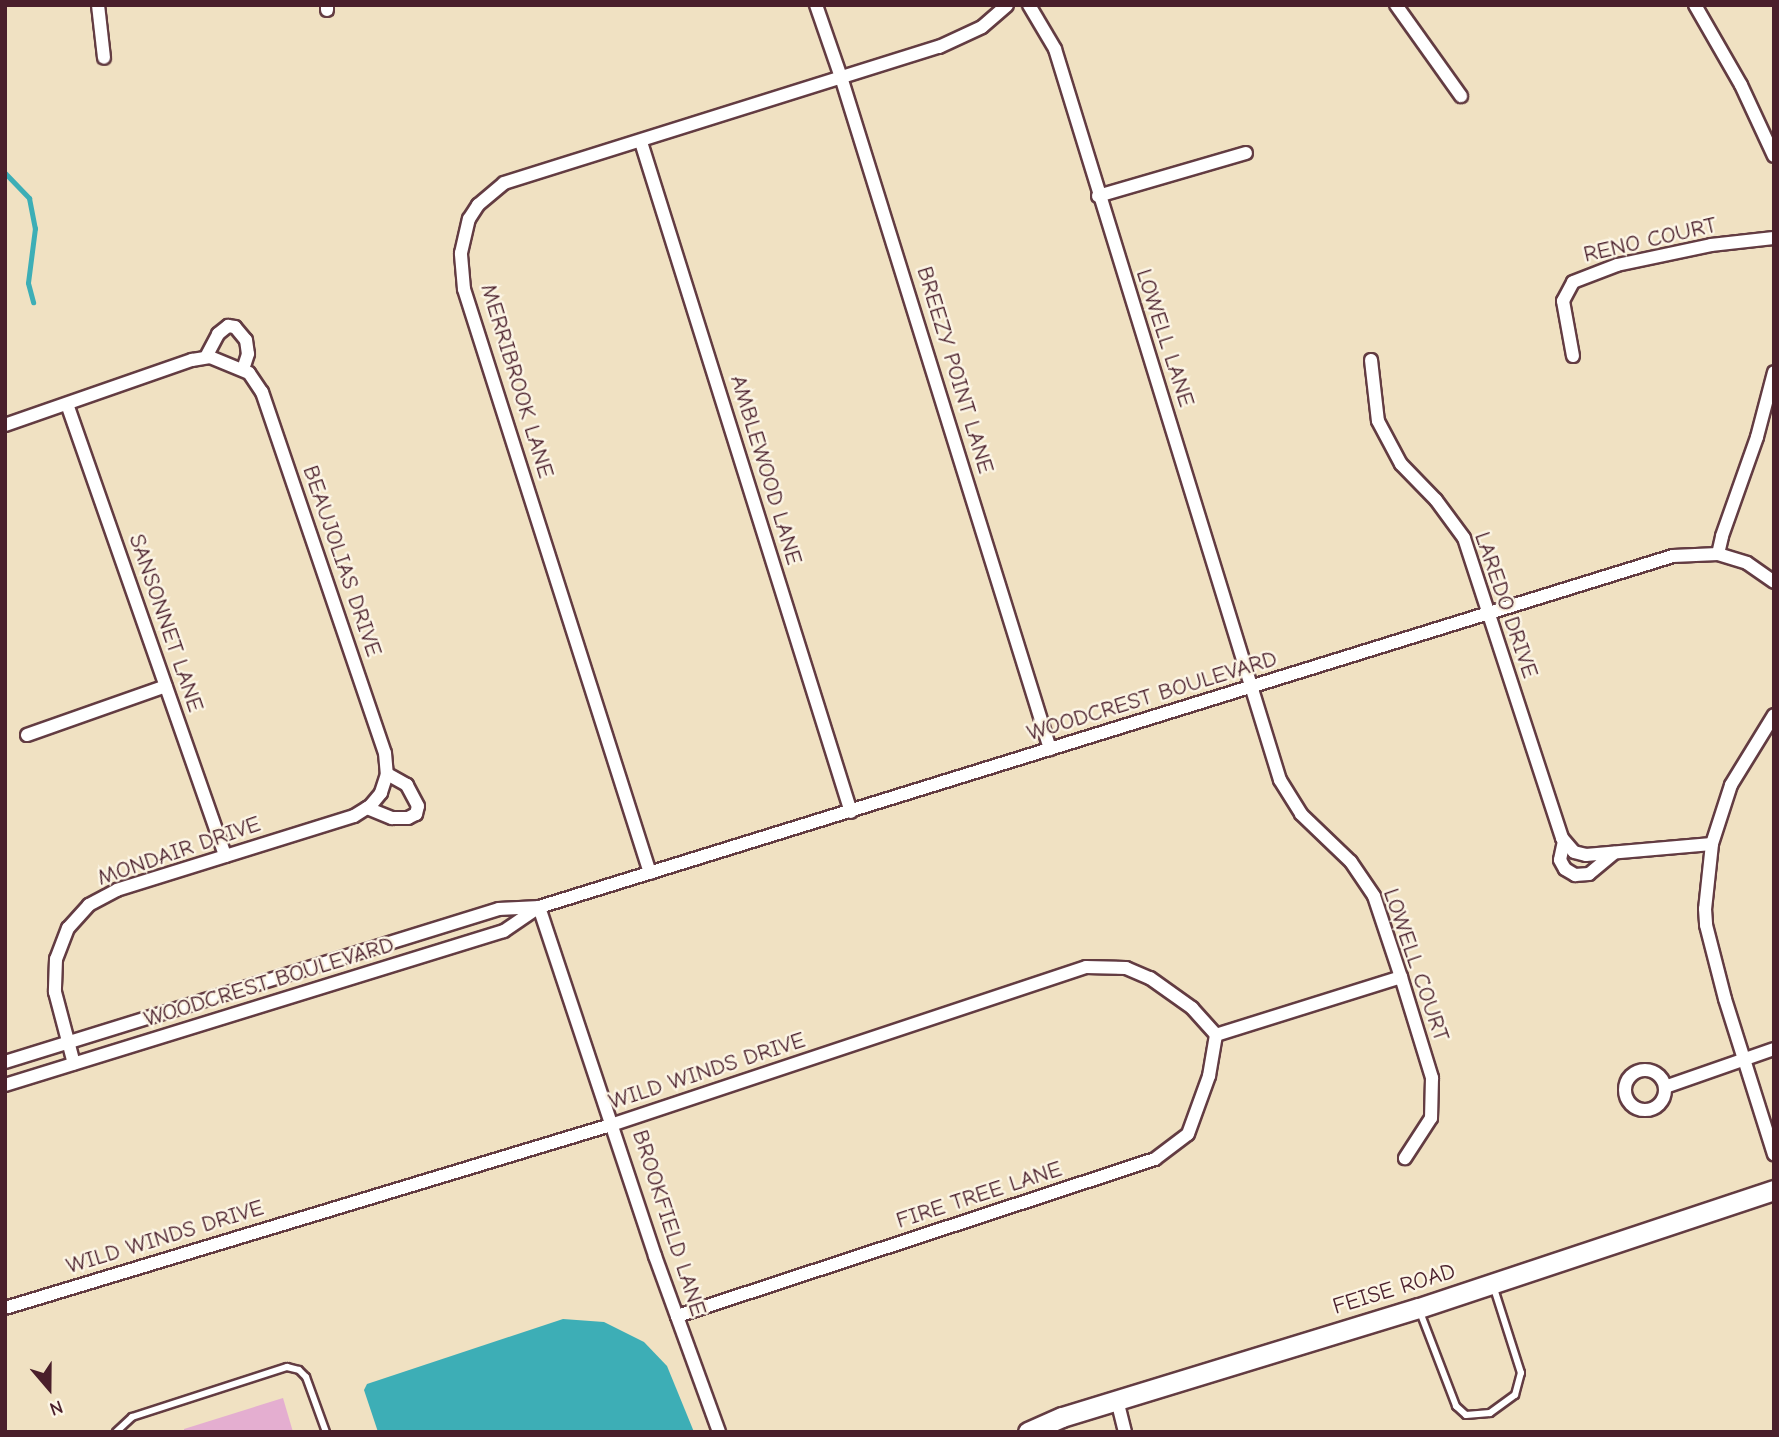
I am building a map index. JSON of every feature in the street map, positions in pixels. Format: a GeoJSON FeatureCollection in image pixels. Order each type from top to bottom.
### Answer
{"type":"FeatureCollection","features":[{"type":"Feature","properties":{"kind":"main road","name":"FEISE ROAD"},"geometry":{"type":"LineString","coordinates":[[1028,1432],[1117,1400],[1419,1308],[1774,1189]]}},
{"type":"Feature","properties":{"kind":"street"},"geometry":{"type":"LineString","coordinates":[[98,5],[104,58]]}},
{"type":"Feature","properties":{"kind":"street","name":"BREEZY POINT LANE"},"geometry":{"type":"LineString","coordinates":[[816,5],[841,77],[1050,749]]}},
{"type":"Feature","properties":{"kind":"street","name":"MERRIBROOK LANE"},"geometry":{"type":"LineString","coordinates":[[650,873],[464,289],[461,253],[469,219],[478,205],[504,183],[959,40],[982,27],[1007,5]]}},
{"type":"Feature","properties":{"kind":"street","name":"LOWELL LANE"},"geometry":{"type":"LineString","coordinates":[[1029,5],[1055,49],[1251,688]]}},
{"type":"Feature","properties":{"kind":"street"},"geometry":{"type":"LineString","coordinates":[[1396,5],[1461,96]]}},
{"type":"Feature","properties":{"kind":"street"},"geometry":{"type":"LineString","coordinates":[[1695,5],[1741,85],[1774,156]]}},
{"type":"Feature","properties":{"kind":"street","name":"AMBLEWOOD LANE"},"geometry":{"type":"LineString","coordinates":[[641,142],[851,812]]}},
{"type":"Feature","properties":{"kind":"street"},"geometry":{"type":"LineString","coordinates":[[1098,196],[1246,153]]}},
{"type":"Feature","properties":{"kind":"street","name":"RENO COURT"},"geometry":{"type":"LineString","coordinates":[[1573,356],[1563,301],[1573,282],[1630,262],[1711,245],[1774,238]]}},
{"type":"Feature","properties":{"kind":"street"},"geometry":{"type":"LineString","coordinates":[[5,425],[206,357],[243,369],[248,354],[246,340],[235,327],[228,326],[218,334],[206,357]]}},
{"type":"Feature","properties":{"kind":"street","name":"LAREDO DRIVE"},"geometry":{"type":"LineString","coordinates":[[1371,360],[1378,421],[1401,464],[1436,500],[1464,538],[1564,841],[1560,860],[1565,869],[1575,875],[1589,874],[1614,853]]}},
{"type":"Feature","properties":{"kind":"street","name":"BEAUJOLIAS DRIVE"},"geometry":{"type":"LineString","coordinates":[[243,369],[261,392],[385,753],[387,774]]}},
{"type":"Feature","properties":{"kind":"street"},"geometry":{"type":"LineString","coordinates":[[1718,554],[1757,437],[1774,372]]}},
{"type":"Feature","properties":{"kind":"street","name":"SANSONNET LANE"},"geometry":{"type":"LineString","coordinates":[[67,404],[225,856]]}},
{"type":"Feature","properties":{"kind":"street","name":"WOODCREST BOULEVARD"},"geometry":{"type":"LineString","coordinates":[[5,1062],[499,909],[539,907],[1674,556],[1718,554],[1746,563],[1774,582]]}},
{"type":"Feature","properties":{"kind":"street"},"geometry":{"type":"LineString","coordinates":[[27,735],[166,686]]}},
{"type":"Feature","properties":{"kind":"street","name":"LOWELL COURT"},"geometry":{"type":"LineString","coordinates":[[1251,688],[1280,780],[1301,814],[1351,862],[1374,896],[1401,977],[1432,1078],[1431,1118],[1405,1157]]}},
{"type":"Feature","properties":{"kind":"street"},"geometry":{"type":"LineString","coordinates":[[1774,715],[1731,785],[1712,844],[1706,925],[1774,1153]]}},
{"type":"Feature","properties":{"kind":"street"},"geometry":{"type":"LineString","coordinates":[[387,774],[407,785],[418,806],[416,814],[408,818],[392,818],[367,808],[381,793],[387,774]]}},
{"type":"Feature","properties":{"kind":"street","name":"MONDAIR DRIVE"},"geometry":{"type":"LineString","coordinates":[[74,1065],[55,992],[56,959],[68,928],[89,905],[117,890],[354,816],[367,808]]}},
{"type":"Feature","properties":{"kind":"street"},"geometry":{"type":"LineString","coordinates":[[1564,841],[1574,852],[1586,855],[1712,844]]}},
{"type":"Feature","properties":{"kind":"street","name":"WOODCREST BOULEVARD"},"geometry":{"type":"LineString","coordinates":[[5,1086],[504,931],[539,907]]}},
{"type":"Feature","properties":{"kind":"street","name":"BROOKFIELD LANE"},"geometry":{"type":"LineString","coordinates":[[539,907],[677,1316],[719,1432]]}},
{"type":"Feature","properties":{"kind":"street","name":"WILD WINDS DRIVE"},"geometry":{"type":"LineString","coordinates":[[5,1308],[614,1124],[1086,967],[1126,968],[1150,978],[1192,1008],[1216,1035]]}},
{"type":"Feature","properties":{"kind":"street"},"geometry":{"type":"LineString","coordinates":[[1216,1035],[1401,977]]}},
{"type":"Feature","properties":{"kind":"street","name":"FIRE TREE LANE"},"geometry":{"type":"LineString","coordinates":[[677,1316],[1155,1160],[1188,1134],[1209,1076],[1216,1035]]}},
{"type":"Feature","properties":{"kind":"street"},"geometry":{"type":"LineString","coordinates":[[1665,1087],[1774,1049]]}},
{"type":"Feature","properties":{"kind":"street"},"geometry":{"type":"LineString","coordinates":[[1117,1400],[1125,1432]]}},
{"type":"Feature","properties":{"kind":"lane"},"geometry":{"type":"LineString","coordinates":[[1419,1308],[1456,1406],[1466,1415],[1490,1413],[1515,1395],[1521,1373],[1492,1284]]}},
{"type":"Feature","properties":{"kind":"lane"},"geometry":{"type":"LineString","coordinates":[[116,1432],[132,1417],[287,1367],[299,1370],[306,1377],[326,1432]]}},
{"type":"Feature","properties":{"kind":"water"},"geometry":{"type":"Polygon","coordinates":[[[563,1319],[604,1322],[644,1342],[667,1366],[694,1432],[378,1432],[364,1390],[367,1384],[563,1319]]]}},
{"type":"Feature","properties":{"kind":"building"},"geometry":{"type":"Polygon","coordinates":[[[283,1398],[293,1432],[184,1432],[184,1429],[283,1398]]]}},
{"type":"Feature","properties":{"kind":"waterway"},"geometry":{"type":"LineString","coordinates":[[5,173],[29,198],[35,228],[28,283],[33,302]]}}]}
